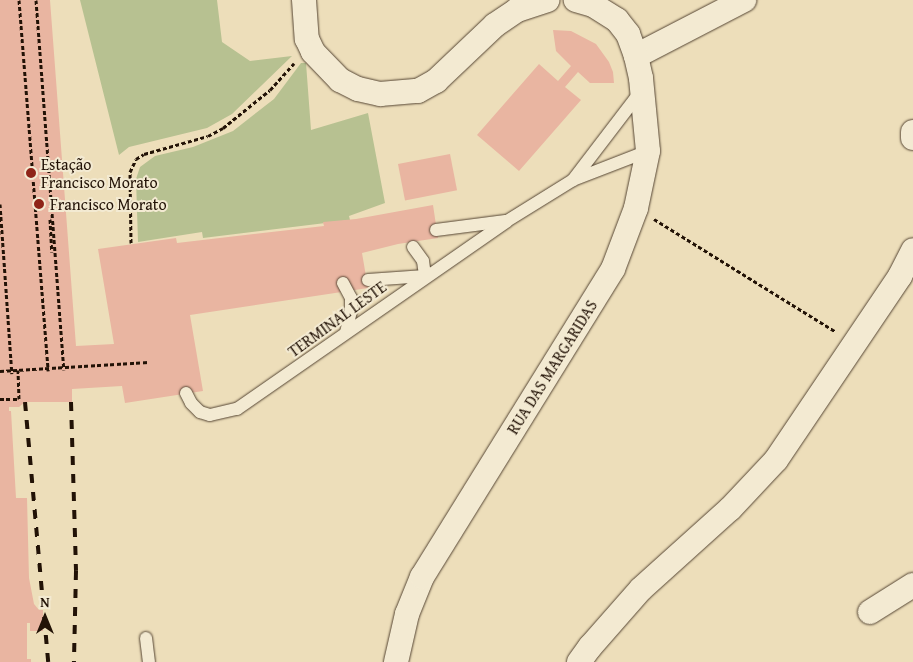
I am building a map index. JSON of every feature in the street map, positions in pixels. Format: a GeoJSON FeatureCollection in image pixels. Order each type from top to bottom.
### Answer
{"type":"FeatureCollection","features":[{"type":"Feature","properties":{"kind":"street"},"geometry":{"type":"LineString","coordinates":[[304,0],[304,22],[310,46],[326,68],[340,80],[358,88],[380,94],[418,91],[436,81],[495,25],[518,10],[547,0]]}},
{"type":"Feature","properties":{"kind":"street","name":"RUA DAS MARGARIDAS"},"geometry":{"type":"LineString","coordinates":[[396,662],[407,614],[422,577],[613,269],[636,208],[648,151],[636,56],[628,34],[617,20],[594,5],[576,0]]}},
{"type":"Feature","properties":{"kind":"street"},"geometry":{"type":"LineString","coordinates":[[636,56],[744,0]]}},
{"type":"Feature","properties":{"kind":"street"},"geometry":{"type":"LineString","coordinates":[[913,132],[913,138]]}},
{"type":"Feature","properties":{"kind":"street"},"geometry":{"type":"LineString","coordinates":[[580,662],[590,646],[640,589],[730,509],[776,460],[853,343],[900,276],[913,250]]}},
{"type":"Feature","properties":{"kind":"street"},"geometry":{"type":"LineString","coordinates":[[870,612],[913,585]]}},
{"type":"Feature","properties":{"kind":"lane"},"geometry":{"type":"LineString","coordinates":[[574,180],[641,91]]}},
{"type":"Feature","properties":{"kind":"lane","name":"TERMINAL LESTE"},"geometry":{"type":"LineString","coordinates":[[186,393],[191,403],[200,412],[210,415],[237,409],[425,276],[507,221],[574,180],[648,151]]}},
{"type":"Feature","properties":{"kind":"lane","name":"TERMINAL LESTE"},"geometry":{"type":"LineString","coordinates":[[436,230],[507,221]]}},
{"type":"Feature","properties":{"kind":"lane"},"geometry":{"type":"LineString","coordinates":[[368,280],[425,276],[423,261],[413,247]]}},
{"type":"Feature","properties":{"kind":"lane"},"geometry":{"type":"LineString","coordinates":[[343,283],[351,298],[351,311],[346,332]]}},
{"type":"Feature","properties":{"kind":"lane"},"geometry":{"type":"LineString","coordinates":[[146,638],[149,662]]}},
{"type":"Feature","properties":{"kind":"path"},"geometry":{"type":"LineString","coordinates":[[19,0],[48,371]]}},
{"type":"Feature","properties":{"kind":"path"},"geometry":{"type":"LineString","coordinates":[[36,0],[64,370]]}},
{"type":"Feature","properties":{"kind":"path"},"geometry":{"type":"LineString","coordinates":[[131,243],[130,172],[136,159],[144,154],[208,136],[223,128],[270,90],[310,46]]}},
{"type":"Feature","properties":{"kind":"path"},"geometry":{"type":"LineString","coordinates":[[0,204],[12,374]]}},
{"type":"Feature","properties":{"kind":"path"},"geometry":{"type":"LineString","coordinates":[[636,208],[853,343]]}},
{"type":"Feature","properties":{"kind":"path"},"geometry":{"type":"LineString","coordinates":[[50,219],[52,252]]}},
{"type":"Feature","properties":{"kind":"path"},"geometry":{"type":"LineString","coordinates":[[0,234],[1,255]]}},
{"type":"Feature","properties":{"kind":"path"},"geometry":{"type":"LineString","coordinates":[[0,371],[149,362]]}},
{"type":"Feature","properties":{"kind":"path"},"geometry":{"type":"LineString","coordinates":[[0,399],[19,398],[18,370]]}},
{"type":"Feature","properties":{"kind":"green space"},"geometry":{"type":"Polygon","coordinates":[[[80,0],[217,0],[222,42],[250,61],[292,56],[232,114],[207,128],[129,147],[119,155],[80,0]]]}},
{"type":"Feature","properties":{"kind":"green space"},"geometry":{"type":"Polygon","coordinates":[[[301,63],[306,63],[311,130],[368,113],[385,203],[349,216],[350,220],[203,238],[202,232],[138,242],[136,179],[140,167],[155,156],[193,147],[233,131],[274,99],[301,63]]]}},
{"type":"Feature","properties":{"kind":"building"},"geometry":{"type":"Polygon","coordinates":[[[0,0],[50,0],[76,346],[114,344],[98,249],[176,238],[177,243],[324,226],[323,222],[356,219],[433,205],[438,238],[398,244],[362,253],[368,288],[190,315],[203,391],[125,403],[122,386],[72,389],[72,402],[25,402],[19,407],[9,407],[9,411],[11,411],[16,498],[27,498],[29,578],[34,604],[39,610],[43,610],[43,631],[30,631],[30,623],[27,623],[27,659],[31,659],[31,662],[0,662],[0,0]]]}},
{"type":"Feature","properties":{"kind":"building"},"geometry":{"type":"Polygon","coordinates":[[[553,30],[571,31],[596,44],[609,62],[613,72],[614,83],[590,83],[578,72],[565,87],[581,100],[519,171],[477,135],[539,64],[558,81],[571,66],[556,51],[553,30]]]}},
{"type":"Feature","properties":{"kind":"building"},"geometry":{"type":"Polygon","coordinates":[[[450,154],[457,190],[405,200],[398,164],[450,154]]]}},
{"type":"Feature","properties":{"kind":"railway"},"geometry":{"type":"LineString","coordinates":[[25,402],[48,662]]}},
{"type":"Feature","properties":{"kind":"railway"},"geometry":{"type":"LineString","coordinates":[[71,402],[76,571],[74,662]]}},
{"type":"Feature","properties":{"kind":"place","name":"Estação Francisco Morato"},"geometry":{"type":"Point","coordinates":[31,173]}},
{"type":"Feature","properties":{"kind":"place","name":"Francisco Morato"},"geometry":{"type":"Point","coordinates":[39,204]}}]}
